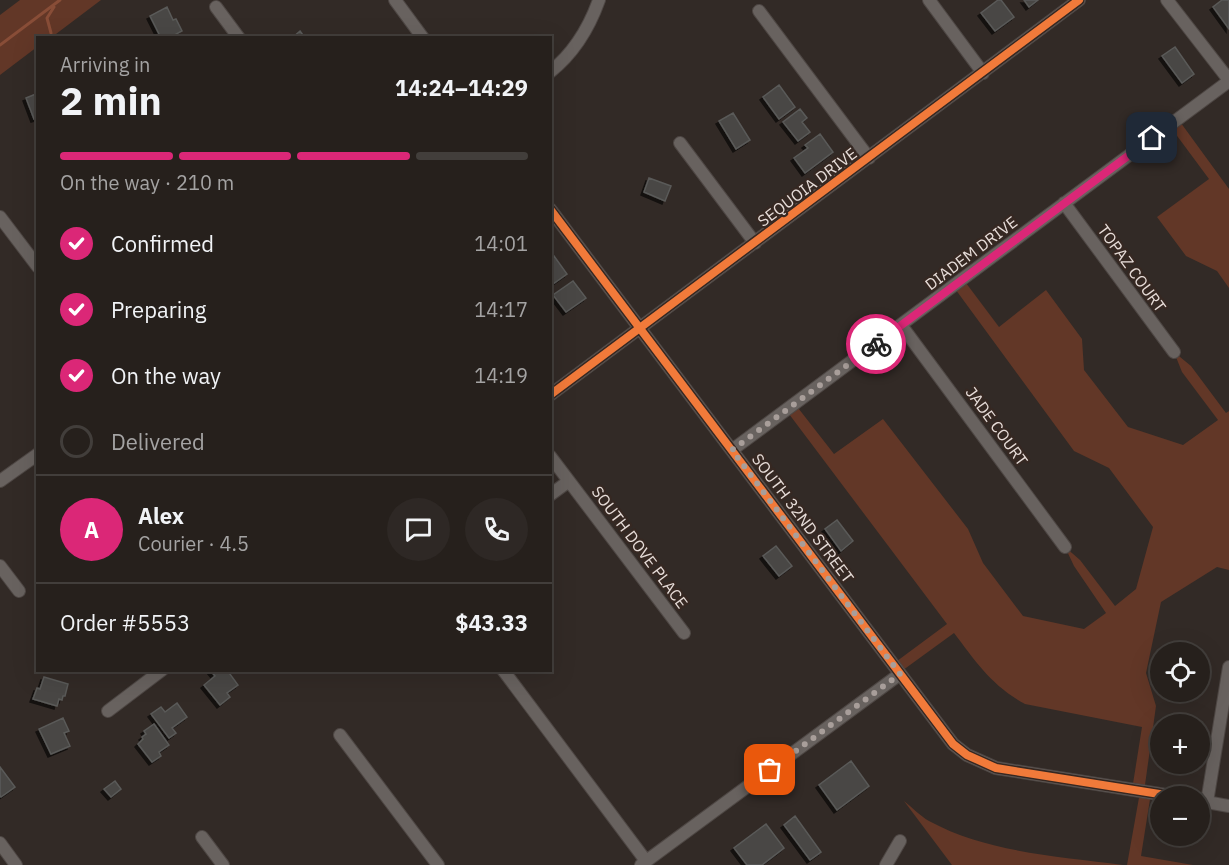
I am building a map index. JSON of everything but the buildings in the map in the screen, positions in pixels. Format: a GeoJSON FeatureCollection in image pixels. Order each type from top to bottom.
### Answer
{"type":"FeatureCollection","features":[{"type":"Feature","properties":{"kind":"street"},"geometry":{"type":"LineString","coordinates":[[395,0],[422,36]]}},
{"type":"Feature","properties":{"kind":"street"},"geometry":{"type":"LineString","coordinates":[[552,70],[572,51],[584,33],[599,0]]}},
{"type":"Feature","properties":{"kind":"street"},"geometry":{"type":"LineString","coordinates":[[929,0],[983,73]]}},
{"type":"Feature","properties":{"kind":"street","name":"SEQUOIA DRIVE"},"geometry":{"type":"LineString","coordinates":[[552,394],[1079,0]]}},
{"type":"Feature","properties":{"kind":"street"},"geometry":{"type":"LineString","coordinates":[[1167,0],[1229,80]]}},
{"type":"Feature","properties":{"kind":"street"},"geometry":{"type":"LineString","coordinates":[[216,7],[237,36]]}},
{"type":"Feature","properties":{"kind":"street"},"geometry":{"type":"LineString","coordinates":[[759,11],[869,158]]}},
{"type":"Feature","properties":{"kind":"street","name":"DIADEM DRIVE"},"geometry":{"type":"LineString","coordinates":[[732,450],[1229,80]]}},
{"type":"Feature","properties":{"kind":"street"},"geometry":{"type":"LineString","coordinates":[[680,143],[755,243]]}},
{"type":"Feature","properties":{"kind":"street","name":"TOPAZ COURT"},"geometry":{"type":"LineString","coordinates":[[1064,203],[1174,352]]}},
{"type":"Feature","properties":{"kind":"street","name":"SOUTH 32ND STREET"},"geometry":{"type":"LineString","coordinates":[[552,212],[953,744],[967,755],[996,768],[1150,792]]}},
{"type":"Feature","properties":{"kind":"street"},"geometry":{"type":"LineString","coordinates":[[0,217],[36,264]]}},
{"type":"Feature","properties":{"kind":"street","name":"JADE COURT"},"geometry":{"type":"LineString","coordinates":[[901,325],[1065,547]]}},
{"type":"Feature","properties":{"kind":"street"},"geometry":{"type":"LineString","coordinates":[[2,475],[36,455]]}},
{"type":"Feature","properties":{"kind":"street","name":"SOUTH DOVE PLACE"},"geometry":{"type":"LineString","coordinates":[[552,459],[684,633]]}},
{"type":"Feature","properties":{"kind":"street"},"geometry":{"type":"LineString","coordinates":[[552,494],[569,481]]}},
{"type":"Feature","properties":{"kind":"street"},"geometry":{"type":"LineString","coordinates":[[0,566],[19,591]]}},
{"type":"Feature","properties":{"kind":"street"},"geometry":{"type":"LineString","coordinates":[[1207,786],[1229,667]]}},
{"type":"Feature","properties":{"kind":"street"},"geometry":{"type":"LineString","coordinates":[[108,711],[159,672]]}},
{"type":"Feature","properties":{"kind":"street"},"geometry":{"type":"LineString","coordinates":[[503,672],[644,863],[900,674]]}},
{"type":"Feature","properties":{"kind":"street"},"geometry":{"type":"LineString","coordinates":[[340,735],[438,865]]}},
{"type":"Feature","properties":{"kind":"street"},"geometry":{"type":"LineString","coordinates":[[1210,803],[1229,806]]}},
{"type":"Feature","properties":{"kind":"street"},"geometry":{"type":"LineString","coordinates":[[202,837],[222,865]]}},
{"type":"Feature","properties":{"kind":"street"},"geometry":{"type":"LineString","coordinates":[[886,865],[900,841]]}},
{"type":"Feature","properties":{"kind":"street"},"geometry":{"type":"LineString","coordinates":[[0,843],[16,865]]}},
{"type":"Feature","properties":{"kind":"shaded area"},"geometry":{"type":"Polygon","coordinates":[[[20,0],[101,0],[56,34],[57,36],[36,36],[36,48],[0,75],[0,15],[20,0]]]}},
{"type":"Feature","properties":{"kind":"shaded area"},"geometry":{"type":"Polygon","coordinates":[[[1178,119],[1229,189],[1229,288],[1217,271],[1186,256],[1157,217],[1209,179],[1169,125],[1178,119]]]}},
{"type":"Feature","properties":{"kind":"shaded area"},"geometry":{"type":"Polygon","coordinates":[[[963,279],[999,327],[1046,290],[1082,339],[1084,370],[1128,427],[1183,445],[1218,420],[1182,372],[1174,352],[1191,366],[1226,413],[1229,411],[1229,570],[1217,567],[1161,602],[1153,642],[1150,642],[1146,673],[1150,686],[1150,702],[1155,702],[1156,706],[1155,714],[1150,714],[1150,749],[1144,792],[1150,793],[1150,799],[1141,856],[1193,865],[1127,865],[1140,792],[1132,790],[1142,727],[1025,704],[994,681],[954,633],[899,673],[893,664],[947,624],[786,410],[795,404],[834,454],[883,419],[968,529],[983,563],[1023,616],[1084,629],[1106,613],[1074,566],[1065,547],[1080,560],[1115,606],[1136,589],[1153,527],[1109,468],[1074,451],[953,286],[963,279]]]}},
{"type":"Feature","properties":{"kind":"shaded area"},"geometry":{"type":"Polygon","coordinates":[[[904,801],[929,821],[975,840],[1024,852],[1123,865],[952,865],[904,801]]]}},
{"type":"Feature","properties":{"kind":"waterway"},"geometry":{"type":"LineString","coordinates":[[0,45],[60,0]]}},
{"type":"Feature","properties":{"kind":"waterway"},"geometry":{"type":"LineString","coordinates":[[51,33],[47,18],[54,7]]}},
{"type":"Feature","properties":{"kind":"cycle path"},"geometry":{"type":"LineString","coordinates":[[552,394],[1079,0]]}},
{"type":"Feature","properties":{"kind":"cycle path"},"geometry":{"type":"LineString","coordinates":[[552,212],[953,744],[967,755],[996,768],[1150,792]]}},
{"type":"Feature","properties":{"kind":"way so far"},"geometry":{"type":"LineString","coordinates":[[770,770],[900,674],[732,450],[876,344]]}},
{"type":"Feature","properties":{"kind":"route"},"geometry":{"type":"LineString","coordinates":[[876,344],[1152,138]]}}]}
